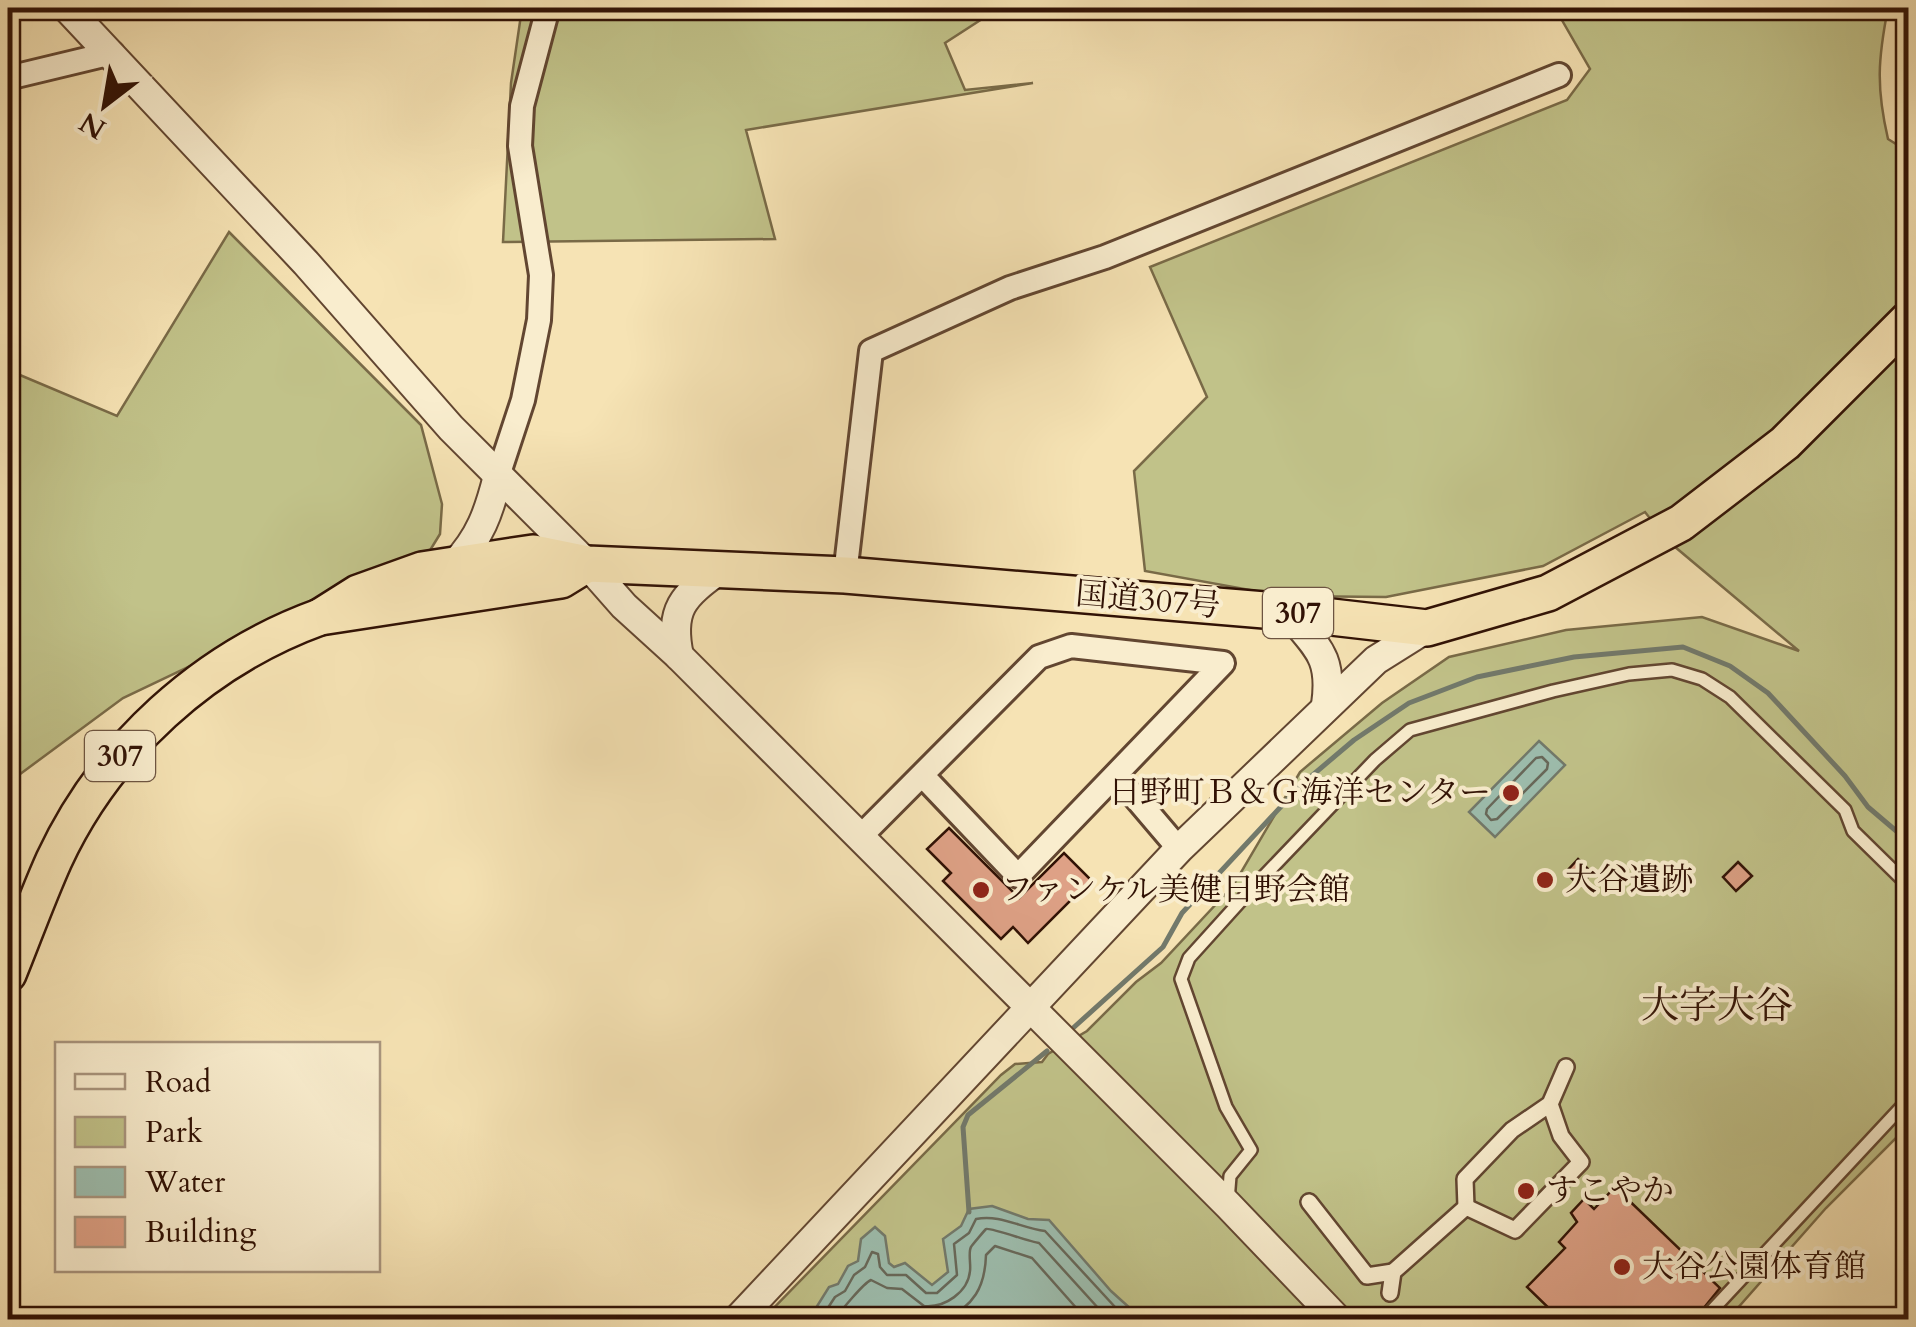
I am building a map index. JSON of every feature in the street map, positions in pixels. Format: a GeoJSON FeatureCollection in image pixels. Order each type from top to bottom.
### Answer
{"type":"FeatureCollection","features":[{"type":"Feature","properties":{"kind":"highway","name":"国道307号"},"geometry":{"type":"LineString","coordinates":[[320,616],[358,592],[422,570],[533,552],[587,564],[845,574],[1288,612],[1427,628],[1548,593],[1681,523],[1784,443],[1908,320]]}},
{"type":"Feature","properties":{"kind":"highway","name":"国道307号"},"geometry":{"type":"LineString","coordinates":[[8,974],[55,858],[82,812],[122,754],[191,686],[240,653],[320,616],[560,580],[587,564]]}},
{"type":"Feature","properties":{"kind":"street"},"geometry":{"type":"LineString","coordinates":[[67,8],[498,476],[1228,1205],[1338,1320]]}},
{"type":"Feature","properties":{"kind":"street"},"geometry":{"type":"LineString","coordinates":[[454,565],[474,544],[488,519],[523,400],[539,320],[541,275],[520,146],[522,106],[548,8]]}},
{"type":"Feature","properties":{"kind":"street"},"geometry":{"type":"LineString","coordinates":[[8,78],[112,53]]}},
{"type":"Feature","properties":{"kind":"street"},"geometry":{"type":"LineString","coordinates":[[845,574],[870,351],[1010,288],[1105,256],[1559,75]]}},
{"type":"Feature","properties":{"kind":"street"},"geometry":{"type":"LineString","coordinates":[[679,656],[676,619],[682,602],[720,570]]}},
{"type":"Feature","properties":{"kind":"street"},"geometry":{"type":"LineString","coordinates":[[1288,612],[1324,657],[1330,679],[1326,705]]}},
{"type":"Feature","properties":{"kind":"street"},"geometry":{"type":"LineString","coordinates":[[737,1320],[1179,848],[1376,660],[1427,628]]}},
{"type":"Feature","properties":{"kind":"street"},"geometry":{"type":"LineString","coordinates":[[860,838],[922,775],[1039,657],[1071,646],[1223,663],[1018,876],[922,775]]}},
{"type":"Feature","properties":{"kind":"street"},"geometry":{"type":"LineString","coordinates":[[1118,776],[1179,848]]}},
{"type":"Feature","properties":{"kind":"street"},"geometry":{"type":"LineString","coordinates":[[1466,1207],[1465,1179],[1512,1130],[1550,1104],[1566,1067]]}},
{"type":"Feature","properties":{"kind":"street"},"geometry":{"type":"LineString","coordinates":[[1466,1207],[1515,1230],[1580,1162],[1561,1136],[1550,1104]]}},
{"type":"Feature","properties":{"kind":"street"},"geometry":{"type":"LineString","coordinates":[[1309,1202],[1368,1276],[1392,1272],[1466,1207]]}},
{"type":"Feature","properties":{"kind":"street"},"geometry":{"type":"LineString","coordinates":[[1390,1293],[1392,1272]]}},
{"type":"Feature","properties":{"kind":"lane"},"geometry":{"type":"LineString","coordinates":[[1228,1205],[1230,1176],[1250,1150],[1226,1107],[1180,980],[1189,958],[1246,896],[1375,760],[1410,730],[1629,674],[1672,670],[1702,679],[1730,697],[1845,810],[1853,831],[1908,884]]}},
{"type":"Feature","properties":{"kind":"lane"},"geometry":{"type":"LineString","coordinates":[[1702,1320],[1908,1100]]}},
{"type":"Feature","properties":{"kind":"green space"},"geometry":{"type":"Polygon","coordinates":[[[522,8],[999,8],[945,43],[965,90],[1033,83],[746,130],[775,239],[503,242],[511,83],[522,8]]]}},
{"type":"Feature","properties":{"kind":"green space"},"geometry":{"type":"Polygon","coordinates":[[[1555,8],[1888,8],[1880,58],[1882,104],[1888,139],[1904,149],[1908,146],[1908,1126],[1826,1208],[1728,1319],[1361,1320],[1358,1316],[1353,1320],[762,1320],[1001,1075],[1015,1064],[1042,1062],[1048,1054],[1087,1031],[1161,963],[1233,886],[1300,772],[1382,703],[1449,657],[1566,630],[1702,617],[1799,651],[1668,541],[1645,512],[1543,566],[1386,597],[1283,596],[1145,571],[1134,471],[1207,397],[1150,267],[1567,100],[1590,69],[1555,8]]]}},
{"type":"Feature","properties":{"kind":"green space"},"geometry":{"type":"Polygon","coordinates":[[[229,232],[421,425],[442,504],[440,534],[429,552],[123,698],[8,783],[8,370],[117,416],[229,232]]]}},
{"type":"Feature","properties":{"kind":"water"},"geometry":{"type":"Polygon","coordinates":[[[1539,741],[1565,765],[1495,837],[1469,812],[1539,741]]]}},
{"type":"Feature","properties":{"kind":"water"},"geometry":{"type":"Polygon","coordinates":[[[992,1206],[1028,1219],[1049,1220],[1111,1291],[1142,1319],[809,1319],[829,1287],[838,1284],[848,1266],[858,1261],[861,1239],[875,1227],[885,1236],[889,1263],[894,1267],[905,1263],[932,1285],[948,1272],[943,1239],[961,1226],[969,1209],[992,1206]]]}},
{"type":"Feature","properties":{"kind":"building","name":"ファンケル美健日野会館"},"geometry":{"type":"Polygon","coordinates":[[[949,828],[1019,898],[1064,853],[1091,880],[1028,943],[1013,927],[1001,939],[943,881],[951,873],[927,849],[949,828]]]}},
{"type":"Feature","properties":{"kind":"building"},"geometry":{"type":"Polygon","coordinates":[[[1578,859],[1592,873],[1579,886],[1566,872],[1578,859]]]}},
{"type":"Feature","properties":{"kind":"building"},"geometry":{"type":"Polygon","coordinates":[[[1738,862],[1752,876],[1736,891],[1723,877],[1738,862]]]}},
{"type":"Feature","properties":{"kind":"building","name":"大谷公園体育館"},"geometry":{"type":"Polygon","coordinates":[[[1615,1187],[1720,1288],[1694,1320],[1561,1320],[1527,1287],[1565,1248],[1559,1242],[1577,1222],[1571,1213],[1584,1199],[1594,1209],[1615,1187]]]}},
{"type":"Feature","properties":{"kind":"waterway"},"geometry":{"type":"LineString","coordinates":[[1072,1029],[1163,947],[1182,913],[1302,784],[1354,740],[1409,703],[1477,677],[1574,657],[1683,647],[1730,666],[1768,693],[1845,776],[1868,807],[1908,841]]}},
{"type":"Feature","properties":{"kind":"waterway"},"geometry":{"type":"LineString","coordinates":[[969,1212],[963,1127],[968,1115],[1047,1051]]}},
{"type":"Feature","properties":{"kind":"place","name":"日野町Ｂ＆Ｇ海洋センター"},"geometry":{"type":"Point","coordinates":[1511,793]}},
{"type":"Feature","properties":{"kind":"place","name":"大谷遺跡"},"geometry":{"type":"Point","coordinates":[1545,880]}},
{"type":"Feature","properties":{"kind":"place","name":"ファンケル美健日野会館"},"geometry":{"type":"Point","coordinates":[981,890]}},
{"type":"Feature","properties":{"kind":"place","name":"すこやか"},"geometry":{"type":"Point","coordinates":[1526,1191]}},
{"type":"Feature","properties":{"kind":"place","name":"大谷公園体育館"},"geometry":{"type":"Point","coordinates":[1622,1267]}},
{"type":"Feature","properties":{"kind":"district","name":"大字大谷"},"geometry":{"type":"Point","coordinates":[1717,1006]}}]}
